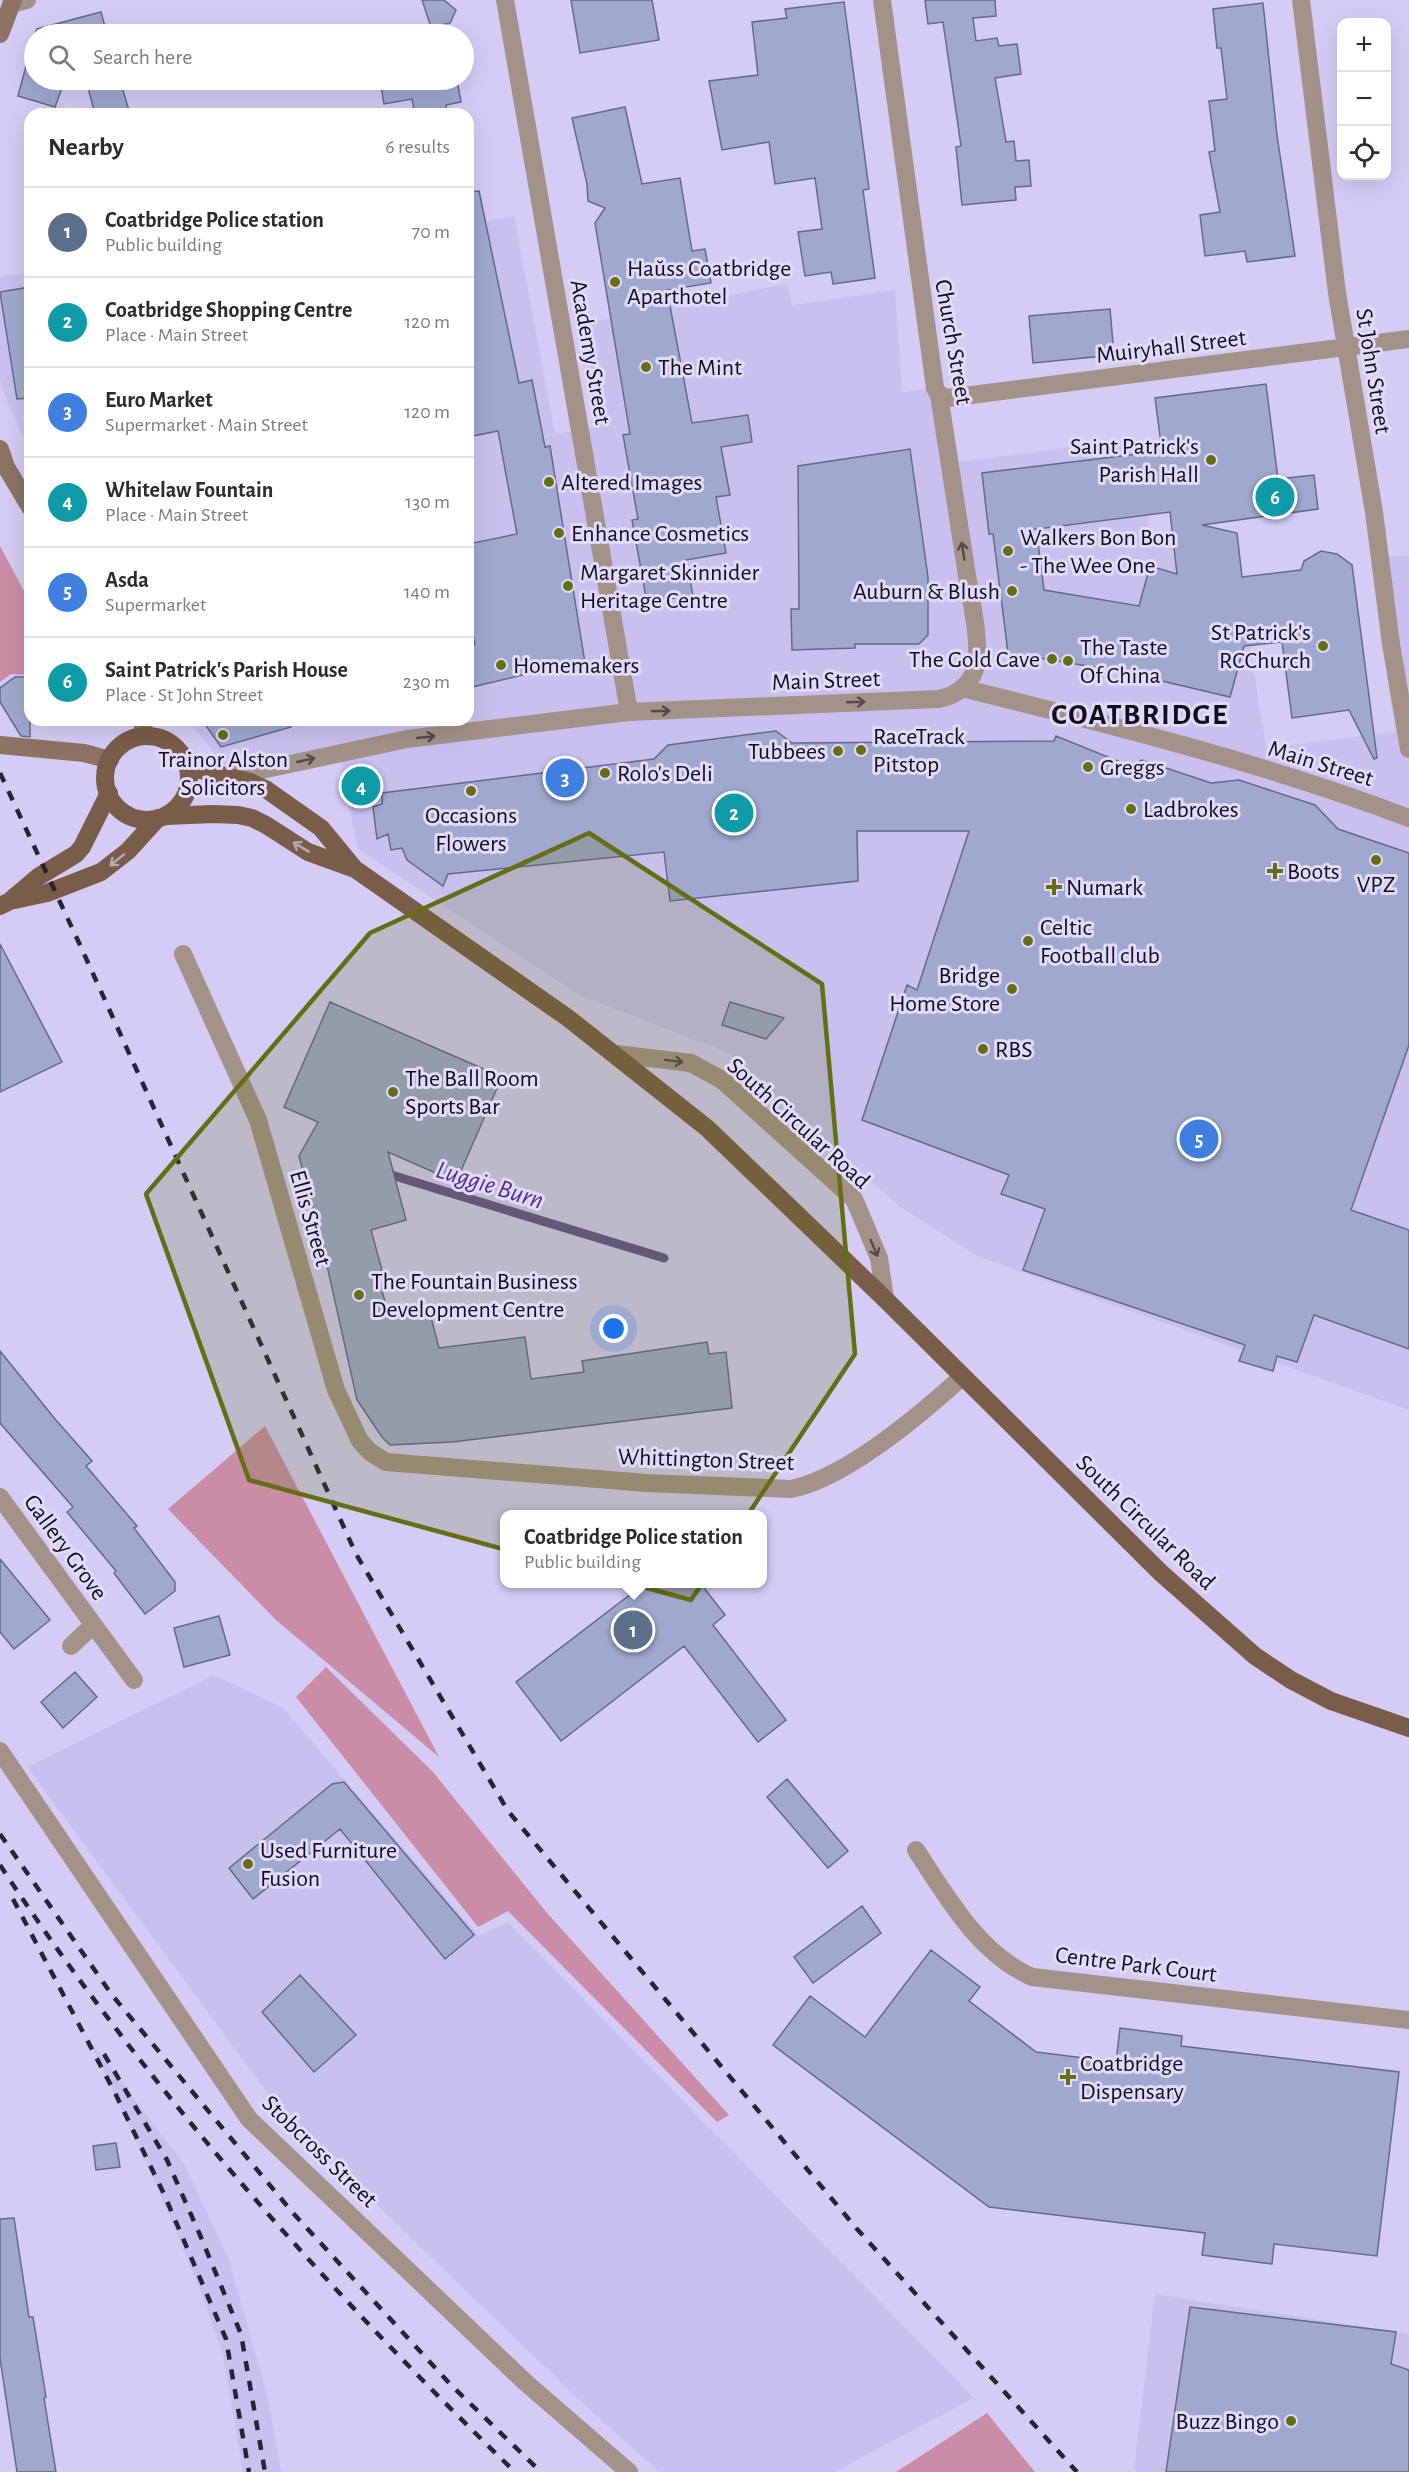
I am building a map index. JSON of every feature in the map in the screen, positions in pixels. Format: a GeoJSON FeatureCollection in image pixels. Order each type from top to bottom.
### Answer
{"type":"FeatureCollection","features":[{"type":"Feature","properties":{"kind":"main road"},"geometry":{"type":"LineString","coordinates":[[5,903],[47,893],[101,872],[183,801],[189,779],[188,767],[182,754],[176,747],[143,728],[123,744],[110,760],[106,774],[109,793],[117,808],[131,817],[146,820],[162,817]]}},
{"type":"Feature","properties":{"kind":"main road","name":"South Circular Road"},"geometry":{"type":"LineString","coordinates":[[188,767],[250,782],[267,790],[321,828],[356,869]]}},
{"type":"Feature","properties":{"kind":"main road"},"geometry":{"type":"LineString","coordinates":[[5,903],[38,877],[76,854],[82,847],[109,793]]}},
{"type":"Feature","properties":{"kind":"main road","name":"South Circular Road"},"geometry":{"type":"LineString","coordinates":[[162,817],[213,814],[252,818],[308,852],[356,869],[460,940],[616,1054],[707,1128],[885,1299],[1161,1573],[1255,1656],[1291,1680],[1331,1701],[1409,1728]]}},
{"type":"Feature","properties":{"kind":"street","name":"Academy Street"},"geometry":{"type":"LineString","coordinates":[[505,0],[629,712]]}},
{"type":"Feature","properties":{"kind":"street","name":"Church Street"},"geometry":{"type":"LineString","coordinates":[[882,0],[934,388],[939,395],[974,621],[977,661],[973,675],[962,688]]}},
{"type":"Feature","properties":{"kind":"street","name":"St John Street"},"geometry":{"type":"LineString","coordinates":[[1300,0],[1345,347],[1374,512],[1391,644],[1409,749]]}},
{"type":"Feature","properties":{"kind":"street"},"geometry":{"type":"LineString","coordinates":[[0,34],[17,1]]}},
{"type":"Feature","properties":{"kind":"street","name":"Muiryhall Street"},"geometry":{"type":"LineString","coordinates":[[939,395],[948,398],[1409,339]]}},
{"type":"Feature","properties":{"kind":"street"},"geometry":{"type":"LineString","coordinates":[[0,449],[6,466],[24,497]]}},
{"type":"Feature","properties":{"kind":"street","name":"Main Street"},"geometry":{"type":"LineString","coordinates":[[229,777],[407,739],[629,712],[938,699],[953,696],[962,688],[1130,730],[1360,799],[1409,818]]}},
{"type":"Feature","properties":{"kind":"street"},"geometry":{"type":"LineString","coordinates":[[0,745],[84,753],[110,760]]}},
{"type":"Feature","properties":{"kind":"street","name":"Ellis Street"},"geometry":{"type":"LineString","coordinates":[[183,954],[258,1120],[336,1390],[349,1421],[360,1441],[370,1452],[386,1462],[415,1466]]}},
{"type":"Feature","properties":{"kind":"street","name":"South Circular Road"},"geometry":{"type":"LineString","coordinates":[[616,1054],[691,1063],[722,1080],[854,1199],[879,1258],[885,1299]]}},
{"type":"Feature","properties":{"kind":"street","name":"Whittington Street"},"geometry":{"type":"LineString","coordinates":[[415,1466],[647,1483],[790,1489],[806,1486],[826,1476],[895,1433],[962,1377]]}},
{"type":"Feature","properties":{"kind":"street","name":"Gallery Grove"},"geometry":{"type":"LineString","coordinates":[[0,1497],[92,1626],[134,1680]]}},
{"type":"Feature","properties":{"kind":"street","name":"Gallery Grove"},"geometry":{"type":"LineString","coordinates":[[70,1646],[92,1626]]}},
{"type":"Feature","properties":{"kind":"street","name":"Stobcross Street"},"geometry":{"type":"LineString","coordinates":[[0,1751],[249,2119],[525,2382],[629,2472]]}},
{"type":"Feature","properties":{"kind":"street","name":"Centre Park Court"},"geometry":{"type":"LineString","coordinates":[[915,1850],[952,1904],[987,1948],[1019,1971],[1032,1977],[1409,2020]]}},
{"type":"Feature","properties":{"kind":"highlighted area"},"geometry":{"type":"Polygon","coordinates":[[[589,833],[822,984],[855,1354],[691,1600],[249,1480],[146,1194],[370,933],[589,833]]]}},
{"type":"Feature","properties":{"kind":"shaded area"},"geometry":{"type":"Polygon","coordinates":[[[514,216],[555,434],[598,427],[580,324],[787,284],[792,305],[895,290],[902,392],[938,387],[950,463],[1137,439],[1151,545],[1236,556],[1266,748],[1395,732],[1371,558],[1409,555],[1409,1410],[977,1256],[899,1206],[726,1052],[579,995],[358,849],[338,748],[230,771],[192,726],[474,726],[474,224],[514,216]]]}},
{"type":"Feature","properties":{"kind":"shaded area"},"geometry":{"type":"Polygon","coordinates":[[[24,273],[24,439],[2,390],[0,379],[0,277],[24,273]]]}},
{"type":"Feature","properties":{"kind":"shaded area"},"geometry":{"type":"Polygon","coordinates":[[[0,546],[24,591],[24,675],[11,674],[0,682],[0,546]]]}},
{"type":"Feature","properties":{"kind":"shaded area"},"geometry":{"type":"Polygon","coordinates":[[[265,1426],[439,1757],[276,1620],[168,1509],[265,1426]]]}},
{"type":"Feature","properties":{"kind":"shaded area"},"geometry":{"type":"Polygon","coordinates":[[[326,1667],[433,1772],[547,1913],[729,2115],[717,2122],[508,1911],[478,1927],[296,1697],[326,1667]]]}},
{"type":"Feature","properties":{"kind":"shaded area"},"geometry":{"type":"Polygon","coordinates":[[[214,1675],[283,1708],[479,1936],[508,1922],[974,2398],[834,2472],[659,2472],[578,2399],[283,2114],[27,1767],[214,1675]]]}},
{"type":"Feature","properties":{"kind":"shaded area"},"geometry":{"type":"Polygon","coordinates":[[[88,2038],[184,2164],[229,2260],[268,2398],[281,2472],[243,2472],[223,2355],[201,2292],[149,2168],[88,2038]]]}},
{"type":"Feature","properties":{"kind":"shaded area","name":"Buzz Bingo"},"geometry":{"type":"Polygon","coordinates":[[[1155,2294],[1409,2334],[1409,2472],[1137,2472],[1134,2469],[1155,2294]]]}},
{"type":"Feature","properties":{"kind":"shaded area"},"geometry":{"type":"Polygon","coordinates":[[[987,2413],[1035,2472],[896,2472],[987,2413]]]}},
{"type":"Feature","properties":{"kind":"building"},"geometry":{"type":"Polygon","coordinates":[[[422,0],[444,0],[456,10],[450,23],[430,24],[422,0]]]}},
{"type":"Feature","properties":{"kind":"building"},"geometry":{"type":"Polygon","coordinates":[[[571,0],[652,0],[659,40],[580,53],[571,0]]]}},
{"type":"Feature","properties":{"kind":"building"},"geometry":{"type":"Polygon","coordinates":[[[925,0],[995,0],[996,16],[973,18],[976,41],[997,38],[999,46],[1017,44],[1021,74],[995,78],[1006,142],[1014,141],[1016,161],[1029,160],[1031,186],[1015,187],[1016,200],[962,205],[956,147],[961,146],[943,22],[928,24],[925,0]]]}},
{"type":"Feature","properties":{"kind":"building"},"geometry":{"type":"Polygon","coordinates":[[[844,2],[869,189],[863,190],[875,278],[833,284],[831,272],[805,276],[798,232],[822,229],[815,178],[775,184],[769,142],[722,150],[709,81],[758,75],[752,22],[787,18],[785,9],[844,2]]]}},
{"type":"Feature","properties":{"kind":"building"},"geometry":{"type":"Polygon","coordinates":[[[1263,3],[1277,135],[1295,256],[1247,262],[1245,251],[1205,256],[1200,215],[1220,212],[1209,152],[1215,151],[1209,101],[1227,99],[1221,48],[1217,48],[1213,9],[1263,3]]]}},
{"type":"Feature","properties":{"kind":"building"},"geometry":{"type":"Polygon","coordinates":[[[101,12],[104,24],[56,24],[101,12]]]}},
{"type":"Feature","properties":{"kind":"building"},"geometry":{"type":"Polygon","coordinates":[[[24,74],[24,90],[61,90],[55,107],[18,96],[24,74]]]}},
{"type":"Feature","properties":{"kind":"building"},"geometry":{"type":"Polygon","coordinates":[[[89,90],[123,90],[128,108],[93,108],[89,90]]]}},
{"type":"Feature","properties":{"kind":"building"},"geometry":{"type":"Polygon","coordinates":[[[382,90],[459,90],[461,102],[446,105],[446,108],[414,108],[412,99],[384,104],[382,90]]]}},
{"type":"Feature","properties":{"kind":"building"},"geometry":{"type":"Polygon","coordinates":[[[625,107],[642,184],[680,178],[692,251],[705,249],[711,283],[667,290],[692,423],[748,415],[752,442],[721,447],[730,495],[716,497],[726,553],[686,560],[693,595],[647,603],[632,520],[638,519],[623,435],[630,434],[595,223],[605,208],[588,201],[587,184],[572,118],[625,107]]]}},
{"type":"Feature","properties":{"kind":"building"},"geometry":{"type":"Polygon","coordinates":[[[474,191],[479,191],[519,383],[532,380],[545,447],[550,446],[585,663],[548,669],[474,687],[474,543],[517,534],[498,431],[474,436],[474,191]]]}},
{"type":"Feature","properties":{"kind":"building"},"geometry":{"type":"Polygon","coordinates":[[[24,288],[24,398],[17,399],[0,292],[24,288]]]}},
{"type":"Feature","properties":{"kind":"building"},"geometry":{"type":"Polygon","coordinates":[[[1110,309],[1114,355],[1033,363],[1029,316],[1110,309]]]}},
{"type":"Feature","properties":{"kind":"building"},"geometry":{"type":"Polygon","coordinates":[[[1266,384],[1278,479],[1314,475],[1318,509],[1202,525],[1237,533],[1242,577],[1301,570],[1304,561],[1321,551],[1337,554],[1352,565],[1377,758],[1374,759],[1349,710],[1292,718],[1282,642],[1244,646],[1230,697],[1124,672],[1008,653],[993,534],[989,534],[982,473],[1162,451],[1155,398],[1266,384]],[[1170,512],[1021,531],[1037,535],[1044,590],[1139,606],[1150,566],[1177,574],[1170,512]]]}},
{"type":"Feature","properties":{"kind":"building"},"geometry":{"type":"Polygon","coordinates":[[[910,449],[928,577],[928,635],[919,644],[855,644],[855,648],[792,650],[791,609],[799,609],[798,466],[910,449]]]}},
{"type":"Feature","properties":{"kind":"building"},"geometry":{"type":"Polygon","coordinates":[[[15,677],[24,677],[24,726],[30,726],[30,737],[21,736],[0,702],[0,688],[15,677]]]}},
{"type":"Feature","properties":{"kind":"building"},"geometry":{"type":"Polygon","coordinates":[[[206,726],[291,726],[291,727],[221,747],[206,726]]]}},
{"type":"Feature","properties":{"kind":"building"},"geometry":{"type":"Polygon","coordinates":[[[776,731],[792,743],[1054,741],[1056,736],[1130,766],[1142,760],[1211,783],[1239,780],[1315,805],[1338,829],[1409,853],[1409,1045],[1351,1210],[1409,1230],[1409,1349],[1314,1315],[1297,1362],[1277,1356],[1273,1371],[1239,1361],[1245,1345],[1023,1270],[1045,1209],[1001,1194],[1009,1175],[862,1120],[907,985],[917,990],[969,831],[857,831],[858,881],[670,901],[664,852],[448,874],[443,886],[407,860],[402,848],[391,850],[388,834],[377,839],[373,807],[382,804],[382,793],[654,759],[668,745],[776,731]]]}},
{"type":"Feature","properties":{"kind":"building"},"geometry":{"type":"Polygon","coordinates":[[[0,944],[62,1062],[0,1092],[0,944]]]}},
{"type":"Feature","properties":{"kind":"building"},"geometry":{"type":"Polygon","coordinates":[[[330,1002],[502,1077],[456,1182],[388,1152],[406,1220],[371,1230],[382,1270],[377,1273],[389,1316],[428,1306],[439,1348],[525,1337],[531,1379],[584,1372],[582,1361],[707,1342],[709,1354],[726,1352],[732,1408],[452,1442],[390,1445],[382,1437],[357,1400],[322,1243],[299,1156],[318,1122],[284,1107],[330,1002]]]}},
{"type":"Feature","properties":{"kind":"building"},"geometry":{"type":"Polygon","coordinates":[[[730,1002],[784,1018],[766,1039],[722,1025],[730,1002]]]}},
{"type":"Feature","properties":{"kind":"building"},"geometry":{"type":"Polygon","coordinates":[[[0,1351],[92,1461],[86,1466],[137,1526],[134,1528],[175,1582],[175,1591],[145,1614],[114,1573],[116,1571],[67,1512],[73,1507],[0,1423],[0,1351]]]}},
{"type":"Feature","properties":{"kind":"building"},"geometry":{"type":"Polygon","coordinates":[[[0,1559],[50,1620],[14,1649],[0,1632],[0,1559]]]}},
{"type":"Feature","properties":{"kind":"building"},"geometry":{"type":"Polygon","coordinates":[[[639,1588],[704,1588],[725,1615],[713,1625],[786,1720],[758,1742],[684,1646],[561,1741],[516,1682],[639,1588]]]}},
{"type":"Feature","properties":{"kind":"building"},"geometry":{"type":"Polygon","coordinates":[[[219,1616],[230,1655],[184,1667],[174,1628],[219,1616]]]}},
{"type":"Feature","properties":{"kind":"building"},"geometry":{"type":"Polygon","coordinates":[[[75,1672],[97,1697],[63,1728],[41,1702],[75,1672]]]}},
{"type":"Feature","properties":{"kind":"building"},"geometry":{"type":"Polygon","coordinates":[[[787,1779],[848,1851],[828,1868],[767,1797],[787,1779]]]}},
{"type":"Feature","properties":{"kind":"building"},"geometry":{"type":"Polygon","coordinates":[[[344,1782],[474,1935],[445,1959],[340,1829],[253,1899],[229,1868],[332,1784],[344,1782]]]}},
{"type":"Feature","properties":{"kind":"building"},"geometry":{"type":"Polygon","coordinates":[[[862,1906],[881,1933],[813,1983],[794,1957],[862,1906]]]}},
{"type":"Feature","properties":{"kind":"building"},"geometry":{"type":"Polygon","coordinates":[[[931,1950],[980,1987],[969,2001],[1036,2052],[1116,2062],[1120,2028],[1182,2036],[1181,2046],[1399,2072],[1377,2256],[1274,2244],[1272,2264],[1202,2255],[1205,2233],[989,2207],[773,2045],[810,1996],[865,2037],[931,1950]]]}},
{"type":"Feature","properties":{"kind":"building"},"geometry":{"type":"Polygon","coordinates":[[[300,1975],[356,2035],[314,2072],[262,2012],[300,1975]]]}},
{"type":"Feature","properties":{"kind":"building"},"geometry":{"type":"Polygon","coordinates":[[[116,2143],[120,2167],[96,2170],[93,2146],[116,2143]]]}},
{"type":"Feature","properties":{"kind":"building"},"geometry":{"type":"Polygon","coordinates":[[[14,2218],[29,2317],[33,2317],[56,2472],[17,2472],[0,2358],[0,2219],[14,2218]]]}},
{"type":"Feature","properties":{"kind":"building","name":"Buzz Bingo"},"geometry":{"type":"Polygon","coordinates":[[[1190,2307],[1396,2332],[1391,2364],[1409,2370],[1409,2472],[1166,2472],[1190,2307]]]}},
{"type":"Feature","properties":{"kind":"waterway","name":"Luggie Burn"},"geometry":{"type":"LineString","coordinates":[[385,1173],[664,1258]]}},
{"type":"Feature","properties":{"kind":"railway"},"geometry":{"type":"LineString","coordinates":[[0,773],[356,1554],[508,1811],[857,2229],[1077,2472]]}},
{"type":"Feature","properties":{"kind":"railway"},"geometry":{"type":"LineString","coordinates":[[0,1834],[112,1995],[293,2213],[451,2385],[541,2472]]}},
{"type":"Feature","properties":{"kind":"railway"},"geometry":{"type":"LineString","coordinates":[[0,1865],[56,1947],[115,2027],[176,2105],[241,2182],[375,2331],[515,2472]]}},
{"type":"Feature","properties":{"kind":"railway"},"geometry":{"type":"LineString","coordinates":[[13,1899],[116,2095],[164,2194],[226,2339],[249,2472]]}},
{"type":"Feature","properties":{"kind":"railway"},"geometry":{"type":"LineString","coordinates":[[104,2054],[167,2160],[241,2334],[265,2472]]}},
{"type":"Feature","properties":{"kind":"place","name":"Haŭss Coatbridge Aparthotel"},"geometry":{"type":"Point","coordinates":[615,282]}},
{"type":"Feature","properties":{"kind":"place","name":"The Mint"},"geometry":{"type":"Point","coordinates":[646,367]}},
{"type":"Feature","properties":{"kind":"place","name":"Saint Patrick's Parish Hall"},"geometry":{"type":"Point","coordinates":[1211,460]}},
{"type":"Feature","properties":{"kind":"place","name":"Altered Images"},"geometry":{"type":"Point","coordinates":[549,482]}},
{"type":"Feature","properties":{"kind":"place","name":"Saint Patrick's Parish House"},"geometry":{"type":"Point","coordinates":[1275,497]}},
{"type":"Feature","properties":{"kind":"place","name":"Enhance Cosmetics"},"geometry":{"type":"Point","coordinates":[559,533]}},
{"type":"Feature","properties":{"kind":"place","name":"Walkers Bon Bon - The Wee One"},"geometry":{"type":"Point","coordinates":[1008,551]}},
{"type":"Feature","properties":{"kind":"place","name":"Margaret Skinnider Heritage Centre"},"geometry":{"type":"Point","coordinates":[568,586]}},
{"type":"Feature","properties":{"kind":"place","name":"Auburn & Blush"},"geometry":{"type":"Point","coordinates":[1012,591]}},
{"type":"Feature","properties":{"kind":"place","name":"St Patrick's RCChurch"},"geometry":{"type":"Point","coordinates":[1323,646]}},
{"type":"Feature","properties":{"kind":"place","name":"The Gold Cave"},"geometry":{"type":"Point","coordinates":[1052,659]}},
{"type":"Feature","properties":{"kind":"place","name":"The Taste Of China"},"geometry":{"type":"Point","coordinates":[1068,661]}},
{"type":"Feature","properties":{"kind":"place","name":"Homemakers"},"geometry":{"type":"Point","coordinates":[501,665]}},
{"type":"Feature","properties":{"kind":"place","name":"Trainor Alston Solicitors"},"geometry":{"type":"Point","coordinates":[223,735]}},
{"type":"Feature","properties":{"kind":"place","name":"RaceTrack Pitstop"},"geometry":{"type":"Point","coordinates":[861,750]}},
{"type":"Feature","properties":{"kind":"place","name":"Tubbees"},"geometry":{"type":"Point","coordinates":[838,751]}},
{"type":"Feature","properties":{"kind":"place","name":"Greggs"},"geometry":{"type":"Point","coordinates":[1088,767]}},
{"type":"Feature","properties":{"kind":"place","name":"Rolo's Deli"},"geometry":{"type":"Point","coordinates":[605,773]}},
{"type":"Feature","properties":{"kind":"place","name":"Euro Market"},"geometry":{"type":"Point","coordinates":[565,778]}},
{"type":"Feature","properties":{"kind":"place","name":"Whitelaw Fountain"},"geometry":{"type":"Point","coordinates":[361,786]}},
{"type":"Feature","properties":{"kind":"place","name":"Occasions Flowers"},"geometry":{"type":"Point","coordinates":[471,791]}},
{"type":"Feature","properties":{"kind":"place","name":"Ladbrokes"},"geometry":{"type":"Point","coordinates":[1131,809]}},
{"type":"Feature","properties":{"kind":"place","name":"Coatbridge Shopping Centre"},"geometry":{"type":"Point","coordinates":[734,813]}},
{"type":"Feature","properties":{"kind":"place","name":"VPZ"},"geometry":{"type":"Point","coordinates":[1376,860]}},
{"type":"Feature","properties":{"kind":"place","name":"Boots"},"geometry":{"type":"Point","coordinates":[1275,871]}},
{"type":"Feature","properties":{"kind":"place","name":"Numark"},"geometry":{"type":"Point","coordinates":[1054,887]}},
{"type":"Feature","properties":{"kind":"place","name":"Celtic Football club"},"geometry":{"type":"Point","coordinates":[1028,941]}},
{"type":"Feature","properties":{"kind":"place","name":"Bridge Home Store"},"geometry":{"type":"Point","coordinates":[1012,989]}},
{"type":"Feature","properties":{"kind":"place","name":"RBS"},"geometry":{"type":"Point","coordinates":[983,1049]}},
{"type":"Feature","properties":{"kind":"place","name":"The Ball Room Sports Bar"},"geometry":{"type":"Point","coordinates":[393,1092]}},
{"type":"Feature","properties":{"kind":"place","name":"Asda"},"geometry":{"type":"Point","coordinates":[1199,1139]}},
{"type":"Feature","properties":{"kind":"place","name":"The Fountain Business Development Centre"},"geometry":{"type":"Point","coordinates":[359,1295]}},
{"type":"Feature","properties":{"kind":"place","name":"Coatbridge Police station"},"geometry":{"type":"Point","coordinates":[633,1630]}},
{"type":"Feature","properties":{"kind":"place","name":"Used Furniture Fusion"},"geometry":{"type":"Point","coordinates":[248,1864]}},
{"type":"Feature","properties":{"kind":"place","name":"Coatbridge Dispensary"},"geometry":{"type":"Point","coordinates":[1068,2077]}},
{"type":"Feature","properties":{"kind":"place","name":"Buzz Bingo"},"geometry":{"type":"Point","coordinates":[1291,2421]}},
{"type":"Feature","properties":{"kind":"district","name":"COATBRIDGE"},"geometry":{"type":"Point","coordinates":[1140,714]}}]}
